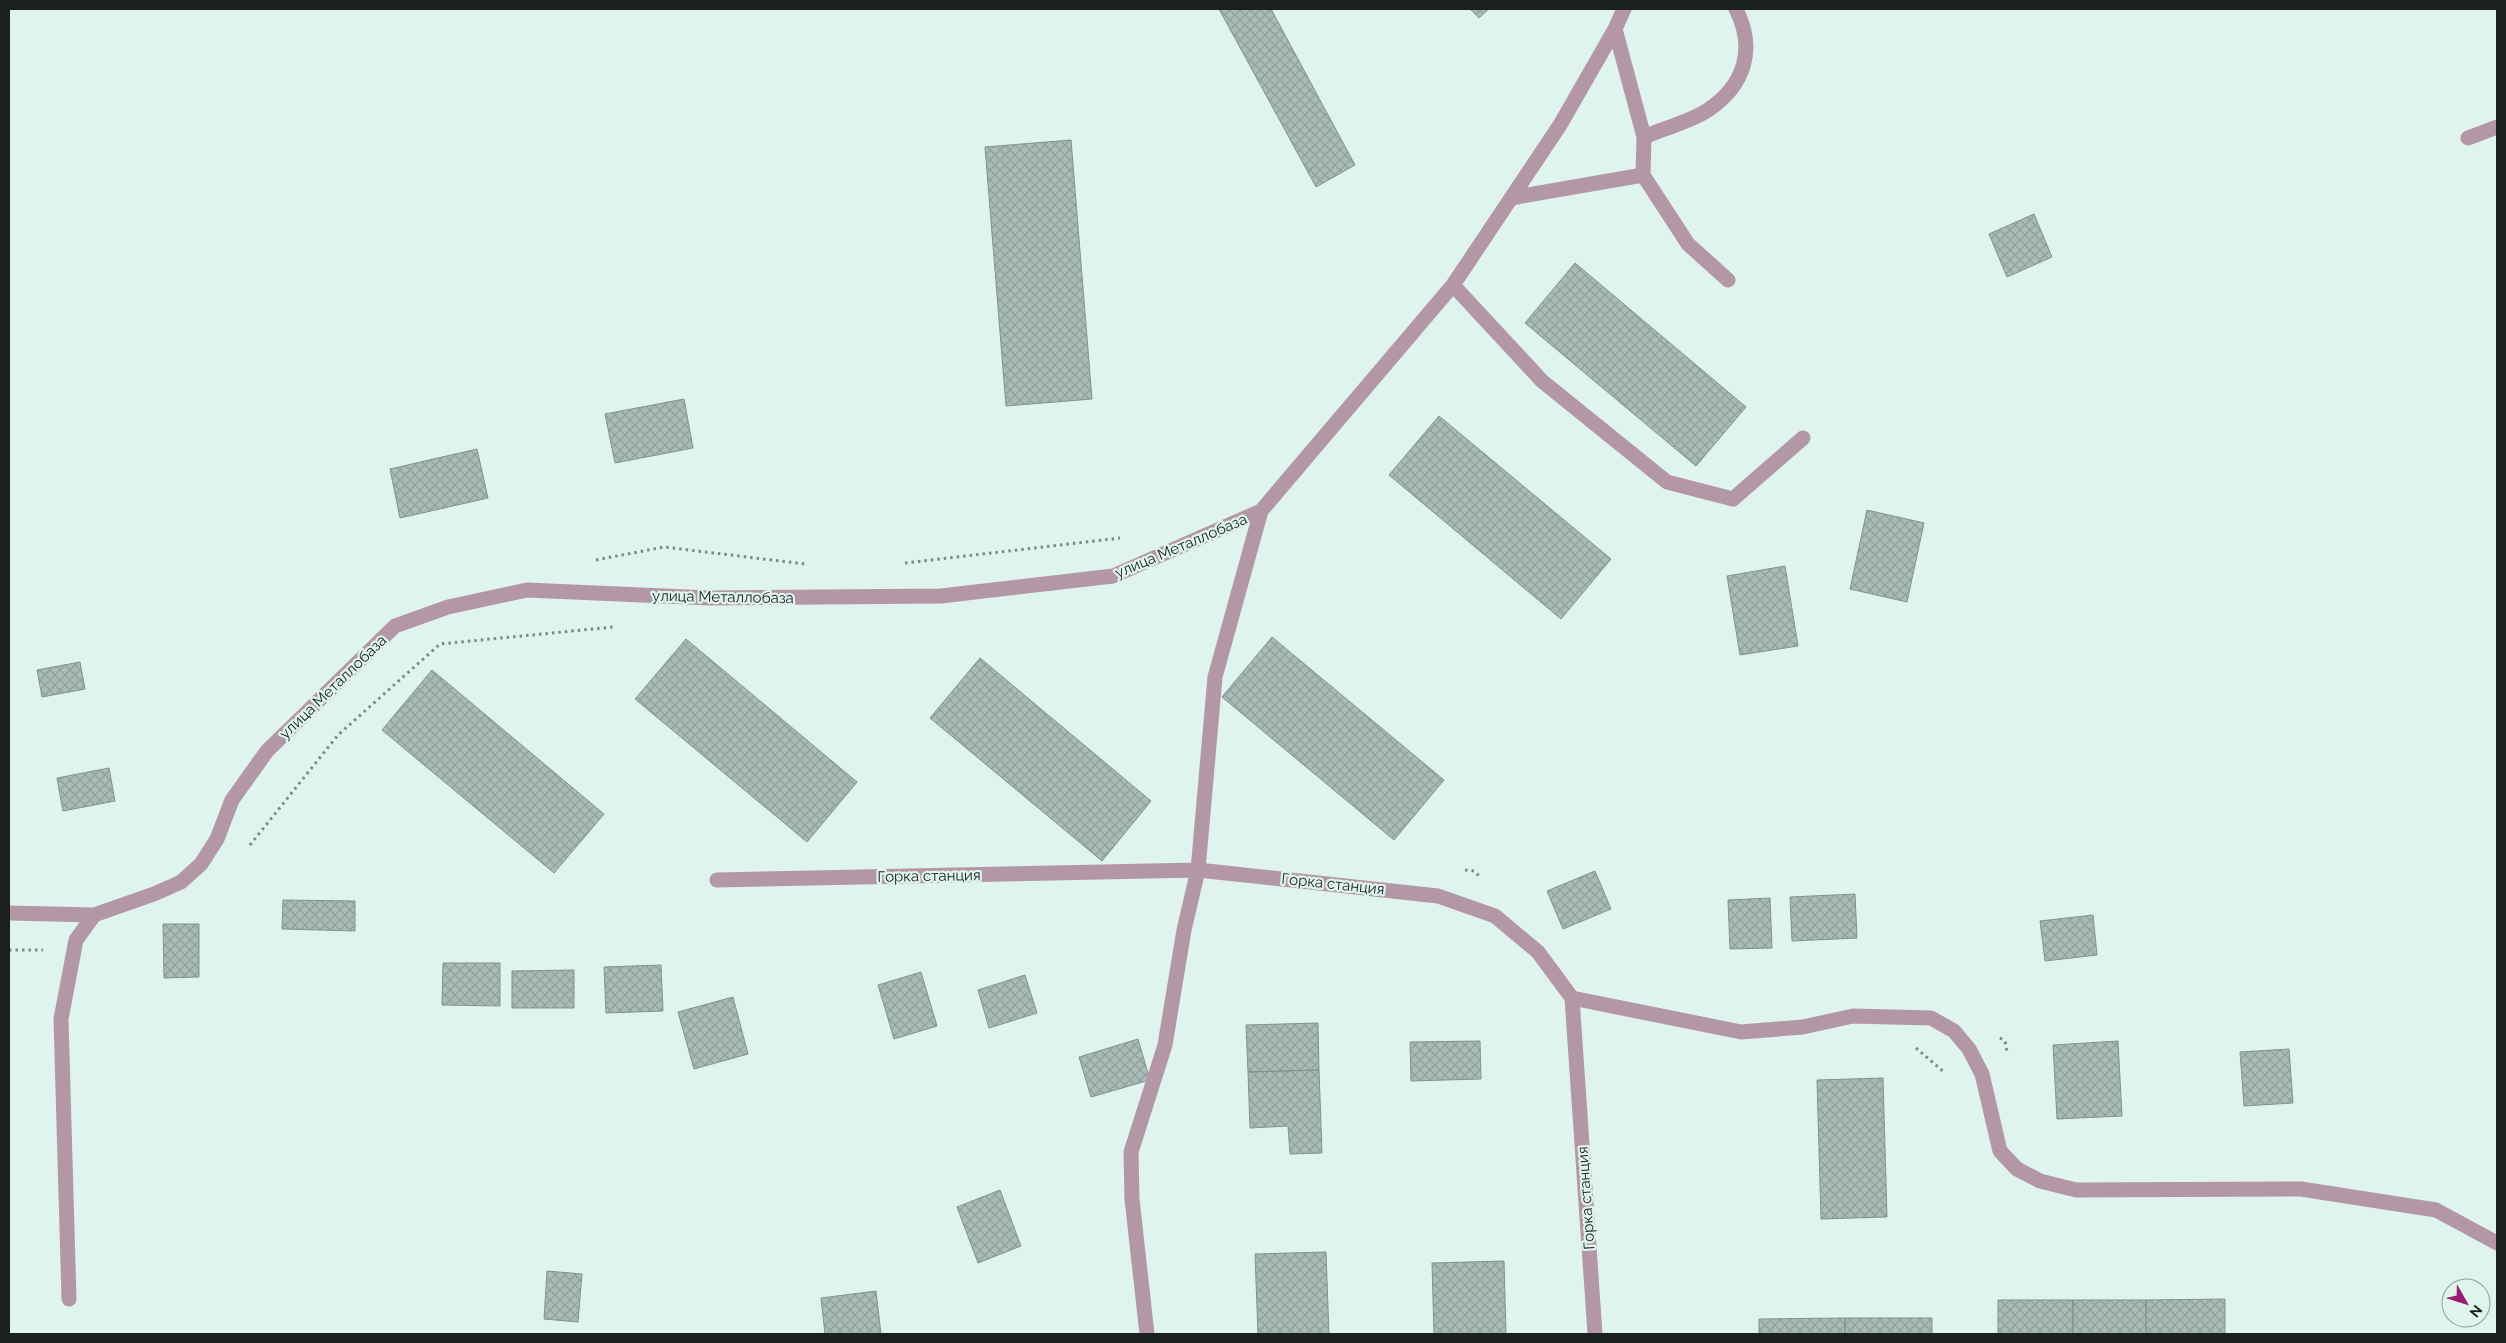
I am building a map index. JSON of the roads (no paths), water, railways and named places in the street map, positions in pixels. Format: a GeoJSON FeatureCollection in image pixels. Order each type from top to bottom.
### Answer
{"type":"FeatureCollection","features":[{"type":"Feature","properties":{"kind":"street","name":"улица Металлобаза"},"geometry":{"type":"LineString","coordinates":[[9,914],[94,915],[154,894],[181,882],[201,864],[217,839],[232,800],[267,751],[396,626],[448,607],[527,590],[710,598],[941,596],[1113,576],[1260,512],[1453,285],[1560,125],[1615,29],[1624,9]]}},
{"type":"Feature","properties":{"kind":"street"},"geometry":{"type":"LineString","coordinates":[[1644,137],[1707,111],[1724,98],[1740,79],[1745,60],[1746,41],[1736,9]]}},
{"type":"Feature","properties":{"kind":"street"},"geometry":{"type":"LineString","coordinates":[[1615,29],[1644,137],[1643,174],[1688,244],[1728,280]]}},
{"type":"Feature","properties":{"kind":"street"},"geometry":{"type":"LineString","coordinates":[[2468,138],[2497,127]]}},
{"type":"Feature","properties":{"kind":"street"},"geometry":{"type":"LineString","coordinates":[[1511,198],[1643,174]]}},
{"type":"Feature","properties":{"kind":"street"},"geometry":{"type":"LineString","coordinates":[[1453,285],[1542,381],[1667,482],[1733,499],[1803,438]]}},
{"type":"Feature","properties":{"kind":"street"},"geometry":{"type":"LineString","coordinates":[[1147,1334],[1132,1199],[1131,1152],[1165,1045],[1184,930],[1198,870],[1215,677],[1260,512]]}},
{"type":"Feature","properties":{"kind":"street","name":"Горка станция"},"geometry":{"type":"LineString","coordinates":[[717,880],[1198,870],[1438,896],[1495,916],[1538,952],[1572,998],[1595,1334]]}},
{"type":"Feature","properties":{"kind":"street"},"geometry":{"type":"LineString","coordinates":[[70,1299],[61,1019],[76,940],[94,915]]}},
{"type":"Feature","properties":{"kind":"street"},"geometry":{"type":"LineString","coordinates":[[1572,998],[1741,1032],[1803,1027],[1853,1016],[1931,1018],[1954,1031],[1969,1049],[1978,1066],[1982,1074],[2000,1151],[2017,1169],[2040,1181],[2076,1190],[2301,1189],[2436,1210],[2497,1243]]}}]}
